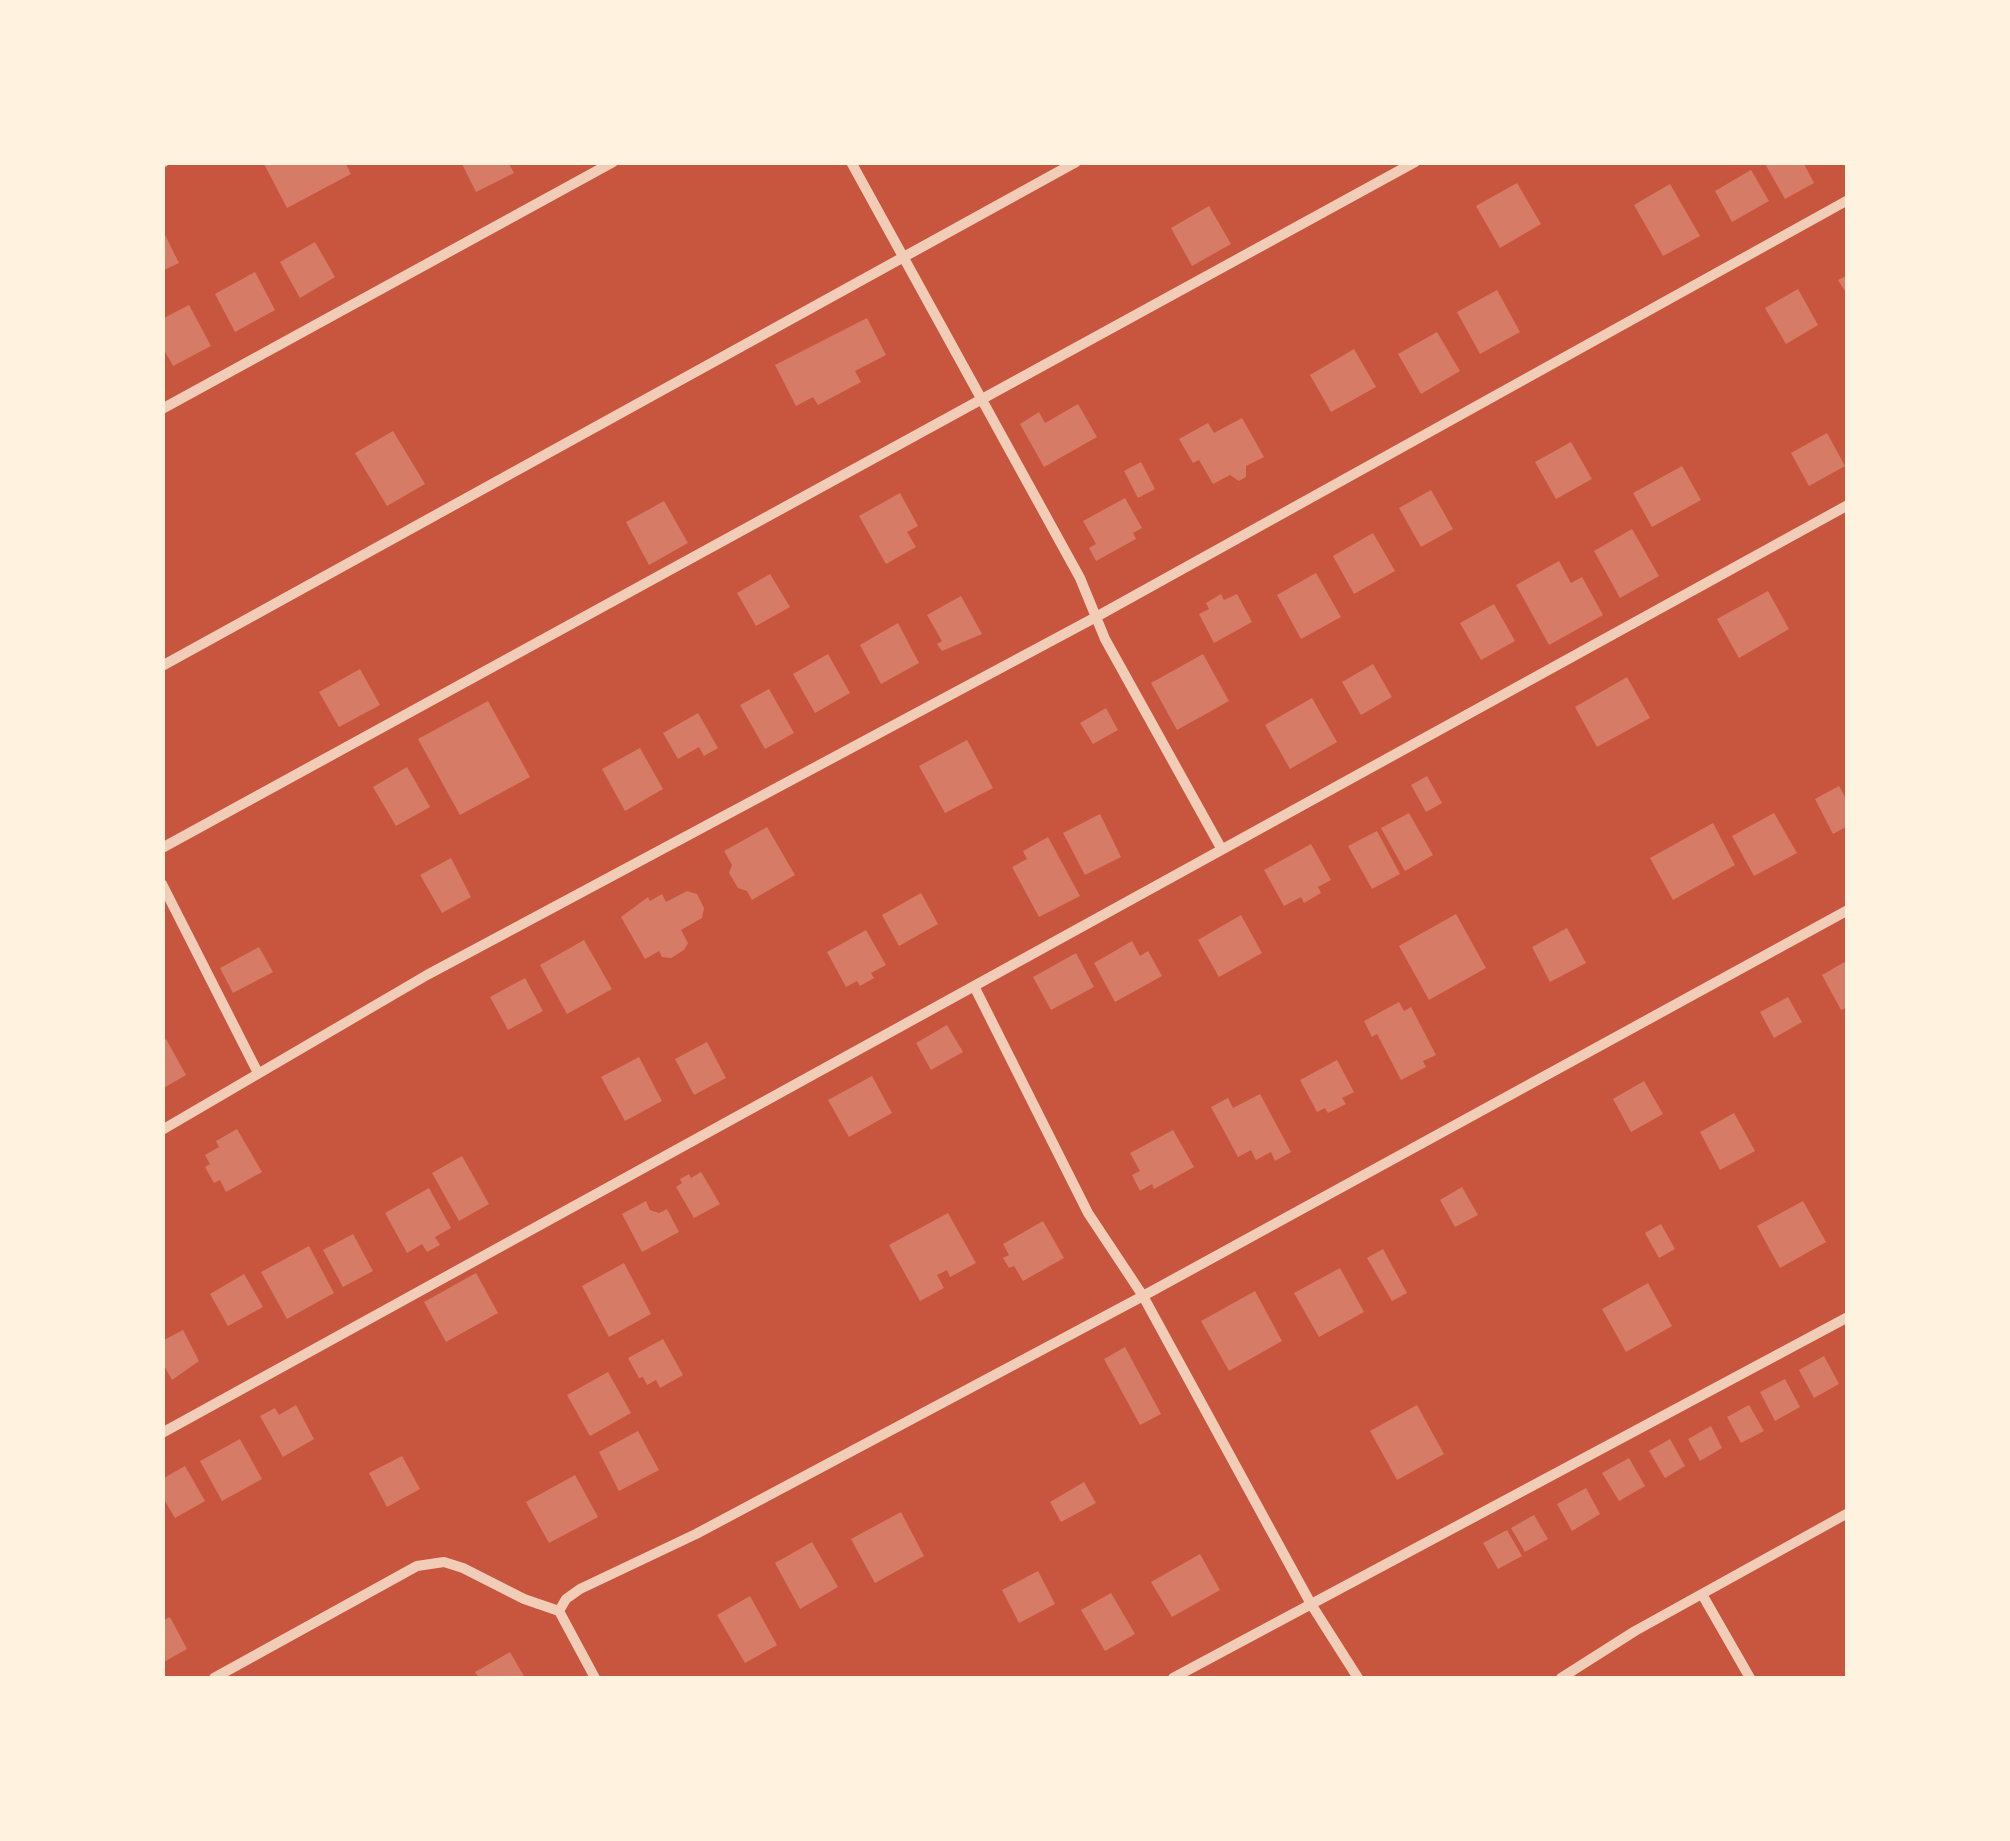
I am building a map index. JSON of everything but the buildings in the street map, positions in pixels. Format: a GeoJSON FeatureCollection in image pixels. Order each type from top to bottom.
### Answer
{"type":"FeatureCollection","features":[{"type":"Feature","properties":{"kind":"street"},"geometry":{"type":"LineString","coordinates":[[162,409],[613,162]]}},
{"type":"Feature","properties":{"kind":"street"},"geometry":{"type":"LineString","coordinates":[[851,162],[1080,578],[1096,617],[1221,848]]}},
{"type":"Feature","properties":{"kind":"street"},"geometry":{"type":"LineString","coordinates":[[162,666],[1076,162]]}},
{"type":"Feature","properties":{"kind":"street"},"geometry":{"type":"LineString","coordinates":[[162,848],[1415,162]]}},
{"type":"Feature","properties":{"kind":"street"},"geometry":{"type":"LineString","coordinates":[[162,1130],[427,974],[1096,617],[1848,200]]}},
{"type":"Feature","properties":{"kind":"street"},"geometry":{"type":"LineString","coordinates":[[162,1433],[1848,504]]}},
{"type":"Feature","properties":{"kind":"street"},"geometry":{"type":"LineString","coordinates":[[162,884],[258,1073]]}},
{"type":"Feature","properties":{"kind":"street"},"geometry":{"type":"LineString","coordinates":[[559,1612],[566,1599],[580,1589],[696,1534],[1143,1296],[1848,910]]}},
{"type":"Feature","properties":{"kind":"street"},"geometry":{"type":"LineString","coordinates":[[974,986],[1070,1178],[1143,1296],[1311,1604],[1358,1678]]}},
{"type":"Feature","properties":{"kind":"street"},"geometry":{"type":"LineString","coordinates":[[1172,1678],[1848,1317]]}},
{"type":"Feature","properties":{"kind":"street"},"geometry":{"type":"LineString","coordinates":[[1561,1678],[1635,1631],[1848,1513]]}},
{"type":"Feature","properties":{"kind":"street"},"geometry":{"type":"LineString","coordinates":[[214,1678],[417,1566],[444,1562],[559,1612],[595,1678]]}},
{"type":"Feature","properties":{"kind":"street"},"geometry":{"type":"LineString","coordinates":[[1703,1596],[1750,1678]]}}]}
